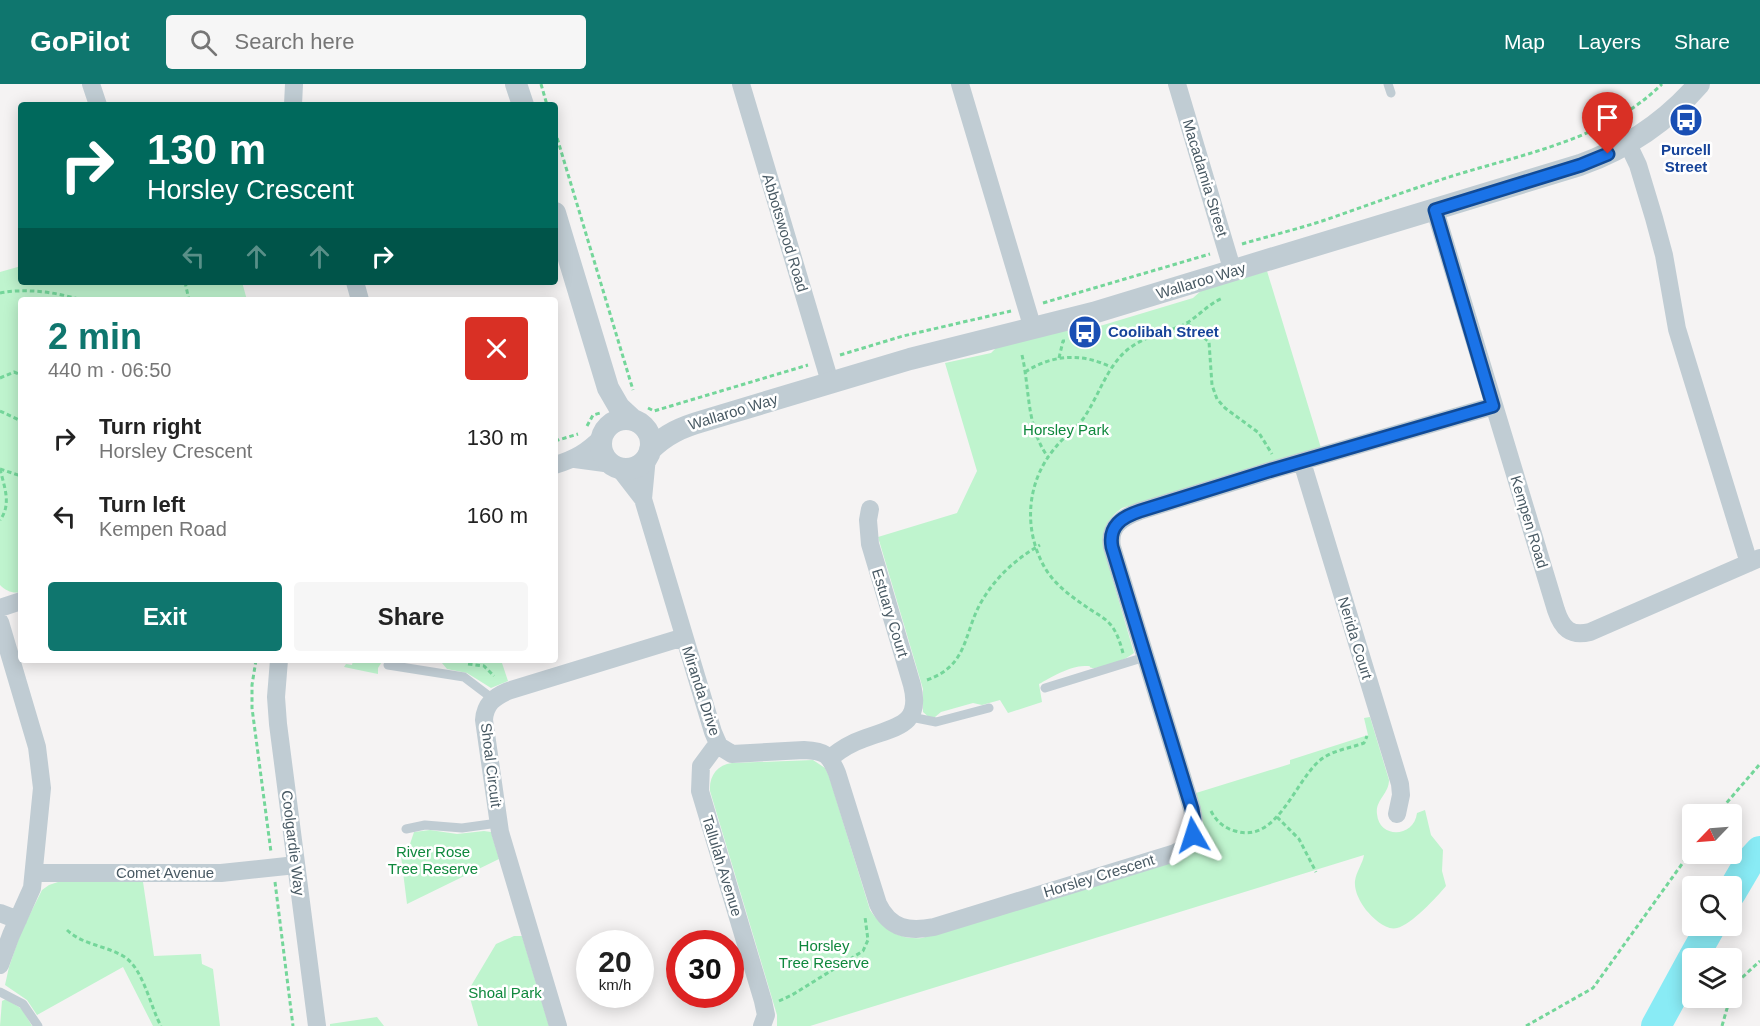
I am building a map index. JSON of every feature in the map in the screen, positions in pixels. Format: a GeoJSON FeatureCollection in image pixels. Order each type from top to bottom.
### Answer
{"type":"FeatureCollection","features":[{"type":"Feature","properties":{"kind":"street"},"geometry":{"type":"LineString","coordinates":[[91,84],[97,102]]}},
{"type":"Feature","properties":{"kind":"street"},"geometry":{"type":"LineString","coordinates":[[293,102],[294,84]]}},
{"type":"Feature","properties":{"kind":"street"},"geometry":{"type":"LineString","coordinates":[[516,84],[522,102]]}},
{"type":"Feature","properties":{"kind":"street","name":"Abbotswood Road"},"geometry":{"type":"LineString","coordinates":[[741,84],[830,382]]}},
{"type":"Feature","properties":{"kind":"street"},"geometry":{"type":"LineString","coordinates":[[960,84],[1033,329]]}},
{"type":"Feature","properties":{"kind":"street","name":"Macadamia Street"},"geometry":{"type":"LineString","coordinates":[[1177,84],[1233,272]]}},
{"type":"Feature","properties":{"kind":"street","name":"Wallaroo Way"},"geometry":{"type":"LineString","coordinates":[[649,454],[668,435],[679,428],[935,352],[1093,314],[1581,165],[1628,144],[1668,116],[1699,84]]}},
{"type":"Feature","properties":{"kind":"street"},"geometry":{"type":"LineString","coordinates":[[1628,144],[1638,165],[1664,255],[1677,330],[1754,561]]}},
{"type":"Feature","properties":{"kind":"street","name":"Kempen Road"},"geometry":{"type":"LineString","coordinates":[[1435,210],[1560,621],[1569,632],[1579,634],[1590,632],[1754,561]]}},
{"type":"Feature","properties":{"kind":"street"},"geometry":{"type":"LineString","coordinates":[[558,223],[608,388],[620,407],[640,417],[650,436],[649,454],[635,467],[575,459]]}},
{"type":"Feature","properties":{"kind":"street"},"geometry":{"type":"LineString","coordinates":[[608,388],[603,452],[616,466]]}},
{"type":"Feature","properties":{"kind":"street","name":"Horsley Crescent"},"geometry":{"type":"LineString","coordinates":[[830,758],[837,773],[878,904],[886,917],[906,929],[921,930],[1185,848],[1193,835],[1194,821],[1112,547],[1112,535],[1116,524],[1131,514],[1493,406]]}},
{"type":"Feature","properties":{"kind":"street"},"geometry":{"type":"LineString","coordinates":[[558,464],[575,459],[592,447],[617,420],[640,417]]}},
{"type":"Feature","properties":{"kind":"street","name":"Wallaroo Way"},"geometry":{"type":"LineString","coordinates":[[640,417],[654,427],[679,428]]}},
{"type":"Feature","properties":{"kind":"street","name":"Miranda Drive"},"geometry":{"type":"LineString","coordinates":[[643,499],[649,454]]}},
{"type":"Feature","properties":{"kind":"street","name":"Nerida Court"},"geometry":{"type":"LineString","coordinates":[[1302,462],[1400,784],[1401,795],[1397,814]]}},
{"type":"Feature","properties":{"kind":"street","name":"Miranda Drive"},"geometry":{"type":"LineString","coordinates":[[616,466],[643,499],[684,637],[721,747],[741,754],[816,751],[830,758]]}},
{"type":"Feature","properties":{"kind":"street","name":"Estuary Court"},"geometry":{"type":"LineString","coordinates":[[870,509],[867,520],[870,544],[912,685],[915,703],[911,717]]}},
{"type":"Feature","properties":{"kind":"street"},"geometry":{"type":"LineString","coordinates":[[0,608],[18,603]]}},
{"type":"Feature","properties":{"kind":"street"},"geometry":{"type":"LineString","coordinates":[[0,622],[37,747],[42,774],[42,805],[35,873],[29,898],[0,965]]}},
{"type":"Feature","properties":{"kind":"street"},"geometry":{"type":"LineString","coordinates":[[493,699],[518,687],[684,637]]}},
{"type":"Feature","properties":{"kind":"street","name":"Coolgardie Way"},"geometry":{"type":"LineString","coordinates":[[279,663],[276,709],[316,1026]]}},
{"type":"Feature","properties":{"kind":"street","name":"Shoal Circuit"},"geometry":{"type":"LineString","coordinates":[[493,699],[487,707],[484,720],[498,823],[558,1026]]}},
{"type":"Feature","properties":{"kind":"street"},"geometry":{"type":"LineString","coordinates":[[830,758],[854,742],[900,726],[911,717]]}},
{"type":"Feature","properties":{"kind":"street","name":"Tallulah Avenue"},"geometry":{"type":"LineString","coordinates":[[721,747],[701,766],[702,799],[764,1005],[766,1016],[762,1026]]}},
{"type":"Feature","properties":{"kind":"street","name":"Comet Avenue"},"geometry":{"type":"LineString","coordinates":[[35,873],[220,873],[296,865]]}},
{"type":"Feature","properties":{"kind":"street"},"geometry":{"type":"LineString","coordinates":[[0,913],[18,920]]}},
{"type":"Feature","properties":{"kind":"lane"},"geometry":{"type":"LineString","coordinates":[[1045,688],[1145,657]]}},
{"type":"Feature","properties":{"kind":"lane"},"geometry":{"type":"LineString","coordinates":[[388,665],[464,677],[493,699]]}},
{"type":"Feature","properties":{"kind":"lane"},"geometry":{"type":"LineString","coordinates":[[911,717],[936,722],[988,708]]}},
{"type":"Feature","properties":{"kind":"lane"},"geometry":{"type":"LineString","coordinates":[[406,829],[425,825],[462,828],[498,823]]}},
{"type":"Feature","properties":{"kind":"lane"},"geometry":{"type":"LineString","coordinates":[[0,992],[23,1004],[38,1026]]}},
{"type":"Feature","properties":{"kind":"path"},"geometry":{"type":"LineString","coordinates":[[541,84],[546,102]]}},
{"type":"Feature","properties":{"kind":"path"},"geometry":{"type":"LineString","coordinates":[[640,417],[903,336],[1027,307],[1324,220],[1443,179],[1579,137],[1620,117],[1662,84]]}},
{"type":"Feature","properties":{"kind":"path"},"geometry":{"type":"LineString","coordinates":[[558,141],[633,390]]}},
{"type":"Feature","properties":{"kind":"path"},"geometry":{"type":"LineString","coordinates":[[0,293],[40,291],[67,297]]}},
{"type":"Feature","properties":{"kind":"path"},"geometry":{"type":"LineString","coordinates":[[1127,663],[1117,635],[1110,624],[1060,587],[1045,568],[1030,520],[1031,503],[1037,478],[1048,457],[1083,418],[1111,368],[1122,355],[1133,346],[1187,323],[1209,305],[1222,298]]}},
{"type":"Feature","properties":{"kind":"path"},"geometry":{"type":"LineString","coordinates":[[1187,323],[1209,342],[1212,385],[1217,399],[1259,433],[1268,445],[1277,469]]}},
{"type":"Feature","properties":{"kind":"path"},"geometry":{"type":"LineString","coordinates":[[1059,357],[1063,341],[1072,339]]}},
{"type":"Feature","properties":{"kind":"path"},"geometry":{"type":"LineString","coordinates":[[1022,355],[1033,425],[1048,457]]}},
{"type":"Feature","properties":{"kind":"path"},"geometry":{"type":"LineString","coordinates":[[1025,372],[1059,357],[1083,358],[1111,368]]}},
{"type":"Feature","properties":{"kind":"path"},"geometry":{"type":"LineString","coordinates":[[0,378],[14,372],[18,374]]}},
{"type":"Feature","properties":{"kind":"path"},"geometry":{"type":"LineString","coordinates":[[0,411],[18,420]]}},
{"type":"Feature","properties":{"kind":"path"},"geometry":{"type":"LineString","coordinates":[[0,469],[18,475]]}},
{"type":"Feature","properties":{"kind":"path"},"geometry":{"type":"LineString","coordinates":[[0,469],[7,503],[0,520]]}},
{"type":"Feature","properties":{"kind":"path"},"geometry":{"type":"LineString","coordinates":[[912,685],[938,676],[950,667],[967,640],[979,606],[989,590],[1022,555],[1038,546]]}},
{"type":"Feature","properties":{"kind":"path"},"geometry":{"type":"LineString","coordinates":[[256,663],[252,708],[293,1026]]}},
{"type":"Feature","properties":{"kind":"path"},"geometry":{"type":"LineString","coordinates":[[468,664],[484,666],[494,676]]}},
{"type":"Feature","properties":{"kind":"path"},"geometry":{"type":"LineString","coordinates":[[1208,804],[1218,821],[1227,828],[1238,832],[1259,831],[1276,817],[1320,760],[1333,752],[1364,743],[1367,736]]}},
{"type":"Feature","properties":{"kind":"path"},"geometry":{"type":"LineString","coordinates":[[1726,804],[1760,764]]}},
{"type":"Feature","properties":{"kind":"path"},"geometry":{"type":"LineString","coordinates":[[1276,817],[1299,839],[1316,872]]}},
{"type":"Feature","properties":{"kind":"path"},"geometry":{"type":"LineString","coordinates":[[1526,1026],[1593,988],[1682,864]]}},
{"type":"Feature","properties":{"kind":"path"},"geometry":{"type":"LineString","coordinates":[[764,1005],[787,998],[860,954],[868,940],[864,913],[867,908],[878,904]]}},
{"type":"Feature","properties":{"kind":"path"},"geometry":{"type":"LineString","coordinates":[[67,930],[83,942],[117,953],[132,963],[161,1026]]}},
{"type":"Feature","properties":{"kind":"path"},"geometry":{"type":"LineString","coordinates":[[1742,978],[1760,961]]}},
{"type":"Feature","properties":{"kind":"path"},"geometry":{"type":"LineString","coordinates":[[1722,1026],[1728,1008]]}},
{"type":"Feature","properties":{"kind":"green space"},"geometry":{"type":"Polygon","coordinates":[[[18,267],[18,285],[243,285],[246,297],[18,297],[18,592],[15,593],[0,585],[0,272],[18,267]]]}},
{"type":"Feature","properties":{"kind":"green space","name":"Horsley Park"},"geometry":{"type":"Polygon","coordinates":[[[1267,271],[1321,448],[1122,508],[1107,524],[1103,546],[1134,653],[1121,661],[1105,666],[1091,668],[1080,666],[1061,672],[1039,684],[1042,702],[1008,713],[1000,700],[982,705],[973,703],[941,712],[930,718],[923,712],[923,689],[878,537],[957,513],[977,471],[945,363],[991,353],[998,346],[1070,329],[1080,332],[1193,298],[1202,290],[1267,271]]]}},
{"type":"Feature","properties":{"kind":"green space"},"geometry":{"type":"Polygon","coordinates":[[[352,663],[381,663],[378,674],[344,667],[346,664],[352,665],[352,663]]]}},
{"type":"Feature","properties":{"kind":"green space"},"geometry":{"type":"Polygon","coordinates":[[[442,663],[502,663],[508,681],[491,688],[467,673],[447,669],[442,663]]]}},
{"type":"Feature","properties":{"kind":"green space","name":"Horsley Tree Reserve"},"geometry":{"type":"Polygon","coordinates":[[[1370,717],[1389,780],[1377,809],[1379,822],[1390,831],[1404,831],[1415,821],[1417,813],[1425,810],[1431,835],[1443,850],[1442,871],[1446,886],[1437,897],[1403,926],[1388,928],[1384,926],[1369,913],[1360,900],[1355,889],[1355,881],[1364,855],[810,1026],[777,1026],[777,1015],[710,791],[713,776],[722,766],[732,763],[813,760],[825,768],[870,910],[880,923],[892,932],[906,937],[922,938],[1186,858],[1202,836],[1203,820],[1196,793],[1290,764],[1290,760],[1368,735],[1364,718],[1370,717]]]}},
{"type":"Feature","properties":{"kind":"green space","name":"River Rose Tree Reserve"},"geometry":{"type":"Polygon","coordinates":[[[430,830],[457,834],[491,832],[499,859],[407,904],[400,848],[409,847],[414,832],[430,830]]]}},
{"type":"Feature","properties":{"kind":"green space"},"geometry":{"type":"Polygon","coordinates":[[[58,882],[143,882],[154,956],[201,954],[202,964],[213,969],[220,1026],[153,1026],[123,967],[37,1015],[27,1000],[5,985],[21,932],[42,890],[58,882]]]}},
{"type":"Feature","properties":{"kind":"green space","name":"Shoal Park"},"geometry":{"type":"Polygon","coordinates":[[[514,936],[522,936],[549,1026],[478,1026],[468,991],[496,944],[514,936]]]}},
{"type":"Feature","properties":{"kind":"green space"},"geometry":{"type":"Polygon","coordinates":[[[6,999],[22,1009],[32,1026],[0,1026],[2,1001],[6,999]]]}},
{"type":"Feature","properties":{"kind":"green space"},"geometry":{"type":"Polygon","coordinates":[[[377,1017],[384,1026],[330,1026],[330,1024],[377,1017]]]}},
{"type":"Feature","properties":{"kind":"waterway"},"geometry":{"type":"LineString","coordinates":[[1741,876],[1760,851]]}},
{"type":"Feature","properties":{"kind":"waterway"},"geometry":{"type":"LineString","coordinates":[[1699,948],[1705,936]]}},
{"type":"Feature","properties":{"kind":"waterway"},"geometry":{"type":"LineString","coordinates":[[1656,1026],[1682,978]]}},
{"type":"Feature","properties":{"kind":"place","name":"Purcell Street"},"geometry":{"type":"Point","coordinates":[1686,120]}},
{"type":"Feature","properties":{"kind":"place","name":"Coolibah Street"},"geometry":{"type":"Point","coordinates":[1085,332]}},
{"type":"Feature","properties":{"kind":"route"},"geometry":{"type":"LineString","coordinates":[[1193,835],[1195,829],[1192,809],[1112,547],[1114,529],[1120,520],[1140,511],[1493,406],[1435,210],[1581,165],[1608,154]]}}]}
